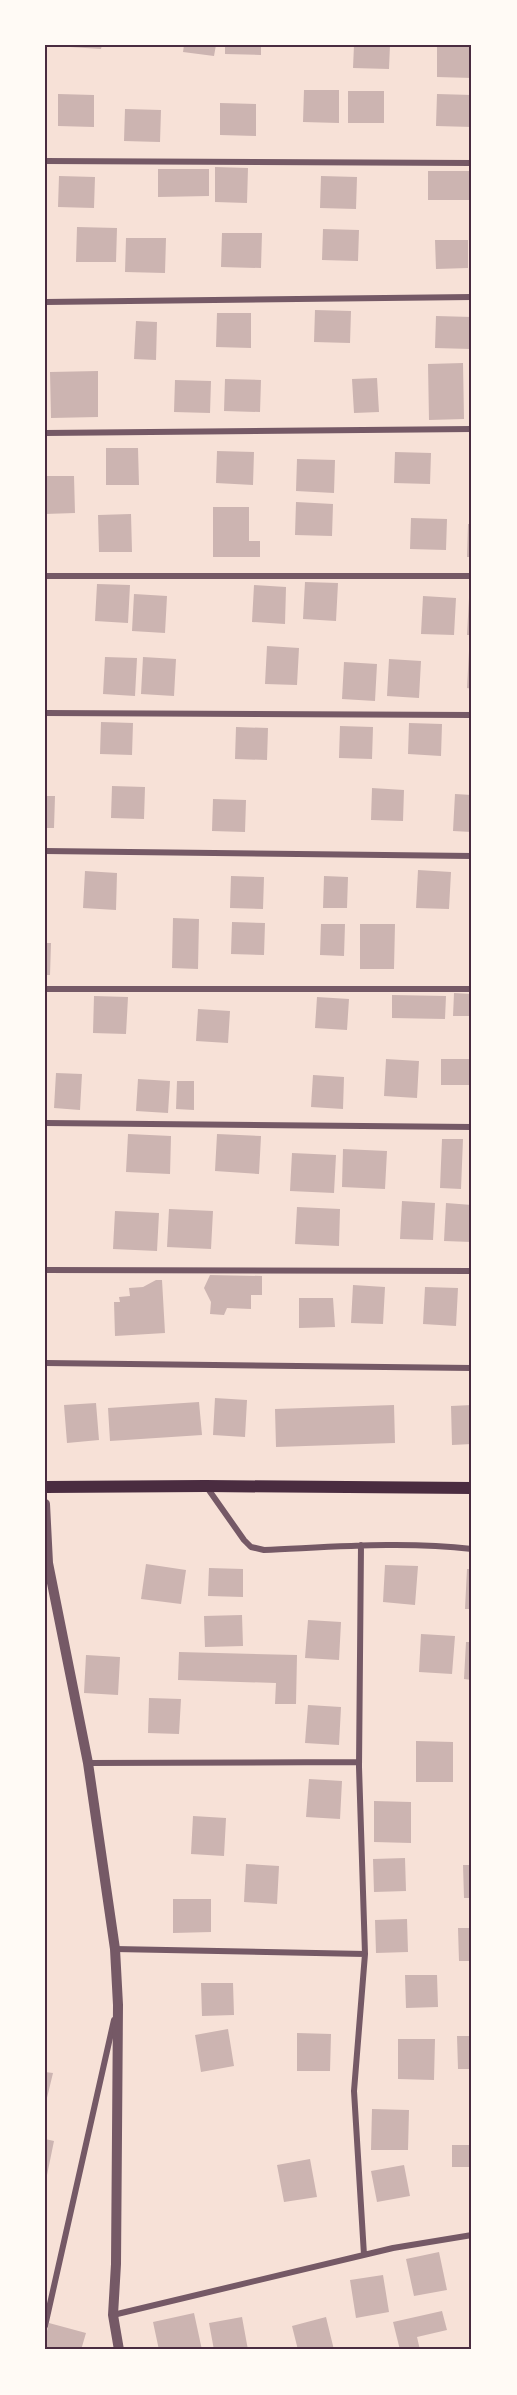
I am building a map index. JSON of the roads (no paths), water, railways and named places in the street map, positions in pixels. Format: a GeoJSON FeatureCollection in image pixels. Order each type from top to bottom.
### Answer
{"type":"FeatureCollection","features":[{"type":"Feature","properties":{"kind":"main road"},"geometry":{"type":"LineString","coordinates":[[45,1487],[472,1488]]}},
{"type":"Feature","properties":{"kind":"street"},"geometry":{"type":"LineString","coordinates":[[45,161],[472,163]]}},
{"type":"Feature","properties":{"kind":"street"},"geometry":{"type":"LineString","coordinates":[[45,302],[472,297]]}},
{"type":"Feature","properties":{"kind":"street"},"geometry":{"type":"LineString","coordinates":[[45,433],[472,429]]}},
{"type":"Feature","properties":{"kind":"street"},"geometry":{"type":"LineString","coordinates":[[45,576],[472,576]]}},
{"type":"Feature","properties":{"kind":"street"},"geometry":{"type":"LineString","coordinates":[[45,713],[472,715]]}},
{"type":"Feature","properties":{"kind":"street"},"geometry":{"type":"LineString","coordinates":[[45,850],[472,856]]}},
{"type":"Feature","properties":{"kind":"street"},"geometry":{"type":"LineString","coordinates":[[45,989],[472,988]]}},
{"type":"Feature","properties":{"kind":"street"},"geometry":{"type":"LineString","coordinates":[[45,1123],[472,1127]]}},
{"type":"Feature","properties":{"kind":"street"},"geometry":{"type":"LineString","coordinates":[[45,1270],[472,1271]]}},
{"type":"Feature","properties":{"kind":"street"},"geometry":{"type":"LineString","coordinates":[[45,1363],[472,1368]]}},
{"type":"Feature","properties":{"kind":"street"},"geometry":{"type":"LineString","coordinates":[[206,1486],[236,1531],[251,1547],[264,1550],[434,1544],[472,1549]]}},
{"type":"Feature","properties":{"kind":"street"},"geometry":{"type":"LineString","coordinates":[[45,1504],[47,1563],[88,1763],[114,1949],[118,2005],[116,2264],[113,2315],[119,2350]]}},
{"type":"Feature","properties":{"kind":"street"},"geometry":{"type":"LineString","coordinates":[[362,1545],[359,1762],[365,1954],[354,2091],[364,2255]]}},
{"type":"Feature","properties":{"kind":"street"},"geometry":{"type":"LineString","coordinates":[[88,1763],[359,1762]]}},
{"type":"Feature","properties":{"kind":"street"},"geometry":{"type":"LineString","coordinates":[[114,1949],[365,1954]]}},
{"type":"Feature","properties":{"kind":"street"},"geometry":{"type":"LineString","coordinates":[[45,2326],[118,2005]]}},
{"type":"Feature","properties":{"kind":"street"},"geometry":{"type":"LineString","coordinates":[[113,2315],[393,2248],[472,2235]]}}]}
